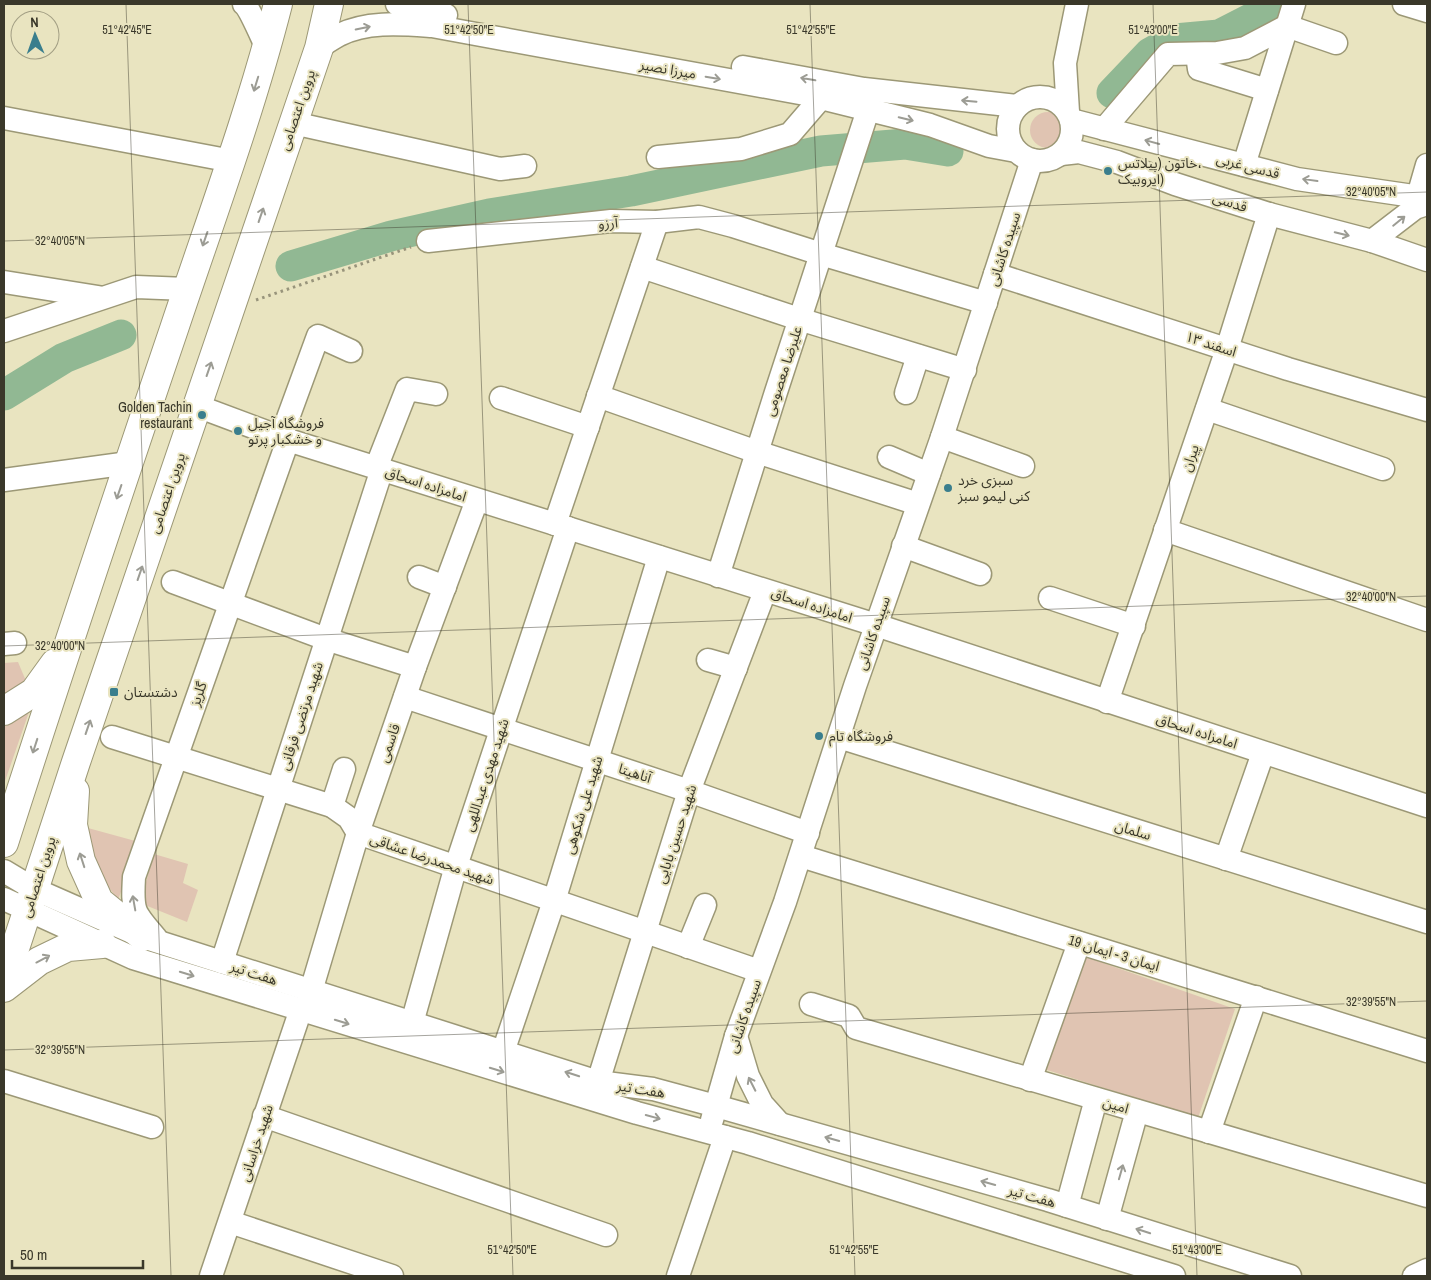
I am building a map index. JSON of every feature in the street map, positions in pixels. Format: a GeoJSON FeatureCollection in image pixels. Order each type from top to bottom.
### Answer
{"type":"FeatureCollection","features":[{"type":"Feature","properties":{"kind":"main road"},"geometry":{"type":"LineString","coordinates":[[4,843],[67,645],[232,161],[267,48],[278,4]]}},
{"type":"Feature","properties":{"kind":"main road","name":"پروین اعتصامی"},"geometry":{"type":"LineString","coordinates":[[4,982],[76,762],[319,48],[329,4]]}},
{"type":"Feature","properties":{"kind":"main road"},"geometry":{"type":"LineString","coordinates":[[4,711],[34,692],[67,645]]}},
{"type":"Feature","properties":{"kind":"main road"},"geometry":{"type":"LineString","coordinates":[[76,762],[74,825],[81,861],[99,901],[151,948]]}},
{"type":"Feature","properties":{"kind":"main road"},"geometry":{"type":"LineString","coordinates":[[4,988],[39,961],[68,947],[102,944]]}},
{"type":"Feature","properties":{"kind":"street"},"geometry":{"type":"LineString","coordinates":[[244,4],[248,8],[267,48]]}},
{"type":"Feature","properties":{"kind":"street"},"geometry":{"type":"LineString","coordinates":[[1065,63],[1010,116],[1007,128],[1010,140],[1024,156],[1042,161],[1052,159],[1061,154],[1071,138],[1065,63],[1077,4]]}},
{"type":"Feature","properties":{"kind":"street"},"geometry":{"type":"LineString","coordinates":[[1244,165],[1294,4]]}},
{"type":"Feature","properties":{"kind":"street"},"geometry":{"type":"LineString","coordinates":[[1404,4],[1427,11]]}},
{"type":"Feature","properties":{"kind":"street","name":"میرزا نصیر"},"geometry":{"type":"LineString","coordinates":[[319,48],[340,35],[357,29],[397,24],[410,13]]}},
{"type":"Feature","properties":{"kind":"street","name":"میرزا نصیر"},"geometry":{"type":"LineString","coordinates":[[410,13],[442,28],[821,98],[860,102],[954,100],[1025,102]]}},
{"type":"Feature","properties":{"kind":"street","name":"میرزا نصیر"},"geometry":{"type":"LineString","coordinates":[[410,13],[860,102],[1024,156]]}},
{"type":"Feature","properties":{"kind":"street"},"geometry":{"type":"LineString","coordinates":[[1104,129],[1168,54],[1197,54],[1245,48],[1287,26],[1336,44]]}},
{"type":"Feature","properties":{"kind":"street"},"geometry":{"type":"LineString","coordinates":[[1197,54],[1199,69],[1267,90]]}},
{"type":"Feature","properties":{"kind":"street"},"geometry":{"type":"LineString","coordinates":[[658,157],[741,149],[790,134],[821,98]]}},
{"type":"Feature","properties":{"kind":"street"},"geometry":{"type":"LineString","coordinates":[[1025,102],[1048,98],[1056,101],[1069,116]]}},
{"type":"Feature","properties":{"kind":"street","name":"علیرضا معصومی"},"geometry":{"type":"LineString","coordinates":[[718,576],[849,167],[860,102]]}},
{"type":"Feature","properties":{"kind":"street","name":"قدسی غربی"},"geometry":{"type":"LineString","coordinates":[[1069,116],[1104,129],[1297,178],[1424,200]]}},
{"type":"Feature","properties":{"kind":"street"},"geometry":{"type":"LineString","coordinates":[[4,118],[232,161]]}},
{"type":"Feature","properties":{"kind":"street"},"geometry":{"type":"LineString","coordinates":[[293,123],[500,169],[525,166]]}},
{"type":"Feature","properties":{"kind":"street","name":"قدسی"},"geometry":{"type":"LineString","coordinates":[[1061,154],[1079,152],[1117,162],[1175,184],[1268,214],[1372,241],[1427,260]]}},
{"type":"Feature","properties":{"kind":"street","name":"سپیده کاشانی"},"geometry":{"type":"LineString","coordinates":[[678,1276],[717,1134],[716,1106],[736,1036],[786,902],[876,626],[942,437],[986,303],[1024,156]]}},
{"type":"Feature","properties":{"kind":"street"},"geometry":{"type":"LineString","coordinates":[[1372,241],[1424,200],[1427,166]]}},
{"type":"Feature","properties":{"kind":"street","name":"پیران"},"geometry":{"type":"LineString","coordinates":[[1107,702],[1227,349],[1268,214]]}},
{"type":"Feature","properties":{"kind":"street","name":"آرزو"},"geometry":{"type":"LineString","coordinates":[[428,241],[611,221],[657,222],[700,218],[733,226],[986,303]]}},
{"type":"Feature","properties":{"kind":"street","name":"شهید مهدی عبداللهی"},"geometry":{"type":"LineString","coordinates":[[412,1023],[456,866],[501,730],[588,427],[657,222]]}},
{"type":"Feature","properties":{"kind":"street"},"geometry":{"type":"LineString","coordinates":[[642,267],[799,319],[964,370]]}},
{"type":"Feature","properties":{"kind":"street","name":"اسفند ۱۳"},"geometry":{"type":"LineString","coordinates":[[995,274],[1288,369],[1427,410]]}},
{"type":"Feature","properties":{"kind":"street"},"geometry":{"type":"LineString","coordinates":[[4,282],[102,298]]}},
{"type":"Feature","properties":{"kind":"street"},"geometry":{"type":"LineString","coordinates":[[4,331],[136,287],[187,289]]}},
{"type":"Feature","properties":{"kind":"street","name":"گلریز"},"geometry":{"type":"LineString","coordinates":[[151,948],[133,903],[134,877],[229,604],[318,336],[351,351]]}},
{"type":"Feature","properties":{"kind":"street"},"geometry":{"type":"LineString","coordinates":[[906,393],[918,356]]}},
{"type":"Feature","properties":{"kind":"street","name":"شهید مرتضی فرقانی"},"geometry":{"type":"LineString","coordinates":[[222,962],[379,469],[407,389],[436,394]]}},
{"type":"Feature","properties":{"kind":"street"},"geometry":{"type":"LineString","coordinates":[[598,396],[757,452],[918,504]]}},
{"type":"Feature","properties":{"kind":"street"},"geometry":{"type":"LineString","coordinates":[[501,398],[588,427]]}},
{"type":"Feature","properties":{"kind":"street","name":"امامزاده اسحاق"},"geometry":{"type":"LineString","coordinates":[[197,406],[284,438],[379,469],[876,626],[1427,806]]}},
{"type":"Feature","properties":{"kind":"street"},"geometry":{"type":"LineString","coordinates":[[1207,409],[1383,469]]}},
{"type":"Feature","properties":{"kind":"street"},"geometry":{"type":"LineString","coordinates":[[942,437],[1023,466]]}},
{"type":"Feature","properties":{"kind":"street"},"geometry":{"type":"LineString","coordinates":[[889,457],[929,474]]}},
{"type":"Feature","properties":{"kind":"street"},"geometry":{"type":"LineString","coordinates":[[4,480],[129,463]]}},
{"type":"Feature","properties":{"kind":"street","name":"قاسمی"},"geometry":{"type":"LineString","coordinates":[[306,1000],[358,833],[415,667],[477,500]]}},
{"type":"Feature","properties":{"kind":"street"},"geometry":{"type":"LineString","coordinates":[[1166,530],[1427,620]]}},
{"type":"Feature","properties":{"kind":"street"},"geometry":{"type":"LineString","coordinates":[[903,546],[980,574]]}},
{"type":"Feature","properties":{"kind":"street","name":"شهید علی شکوهی"},"geometry":{"type":"LineString","coordinates":[[504,1052],[554,901],[659,557]]}},
{"type":"Feature","properties":{"kind":"street"},"geometry":{"type":"LineString","coordinates":[[419,577],[445,587]]}},
{"type":"Feature","properties":{"kind":"street"},"geometry":{"type":"LineString","coordinates":[[173,582],[326,640],[415,667]]}},
{"type":"Feature","properties":{"kind":"street","name":"شهید حسین بابایی"},"geometry":{"type":"LineString","coordinates":[[598,1082],[690,791],[765,591]]}},
{"type":"Feature","properties":{"kind":"street"},"geometry":{"type":"LineString","coordinates":[[1050,598],[1134,626]]}},
{"type":"Feature","properties":{"kind":"street"},"geometry":{"type":"LineString","coordinates":[[708,660],[736,668]]}},
{"type":"Feature","properties":{"kind":"street","name":"آناهیتا"},"geometry":{"type":"LineString","coordinates":[[405,697],[690,791],[808,833]]}},
{"type":"Feature","properties":{"kind":"street","name":"شهید محمدرضا عشاقی"},"geometry":{"type":"LineString","coordinates":[[112,737],[332,806],[349,818],[358,833],[759,971]]}},
{"type":"Feature","properties":{"kind":"street","name":"سلمان"},"geometry":{"type":"LineString","coordinates":[[839,737],[1427,922]]}},
{"type":"Feature","properties":{"kind":"street"},"geometry":{"type":"LineString","coordinates":[[1226,859],[1263,753]]}},
{"type":"Feature","properties":{"kind":"street"},"geometry":{"type":"LineString","coordinates":[[332,806],[344,769]]}},
{"type":"Feature","properties":{"kind":"street","name":"ایمان 3 - ایمان 19"},"geometry":{"type":"LineString","coordinates":[[801,856],[1427,1051]]}},
{"type":"Feature","properties":{"kind":"street","name":"هفت تیر"},"geometry":{"type":"LineString","coordinates":[[4,871],[31,900],[102,944],[133,958],[151,948],[222,962],[306,1000],[412,1023],[598,1082],[653,1089],[780,1124],[1067,1206],[1279,1275]]}},
{"type":"Feature","properties":{"kind":"street","name":"هفت تیر"},"geometry":{"type":"LineString","coordinates":[[4,899],[31,900],[151,948],[637,1113],[717,1134],[1174,1276]]}},
{"type":"Feature","properties":{"kind":"street"},"geometry":{"type":"LineString","coordinates":[[688,947],[705,905]]}},
{"type":"Feature","properties":{"kind":"street"},"geometry":{"type":"LineString","coordinates":[[1030,1080],[1079,943]]}},
{"type":"Feature","properties":{"kind":"street"},"geometry":{"type":"LineString","coordinates":[[1209,1132],[1256,997]]}},
{"type":"Feature","properties":{"kind":"street","name":"شهید خراسانی"},"geometry":{"type":"LineString","coordinates":[[211,1276],[264,1116],[306,1000]]}},
{"type":"Feature","properties":{"kind":"street","name":"امین"},"geometry":{"type":"LineString","coordinates":[[812,1004],[849,1016],[856,1028],[1427,1196]]}},
{"type":"Feature","properties":{"kind":"street"},"geometry":{"type":"LineString","coordinates":[[736,1036],[748,1076],[762,1104],[780,1124]]}},
{"type":"Feature","properties":{"kind":"street"},"geometry":{"type":"LineString","coordinates":[[4,1081],[152,1127]]}},
{"type":"Feature","properties":{"kind":"street"},"geometry":{"type":"LineString","coordinates":[[1067,1206],[1096,1099]]}},
{"type":"Feature","properties":{"kind":"street"},"geometry":{"type":"LineString","coordinates":[[1108,1219],[1138,1111]]}},
{"type":"Feature","properties":{"kind":"street"},"geometry":{"type":"LineString","coordinates":[[264,1116],[606,1235]]}},
{"type":"Feature","properties":{"kind":"street"},"geometry":{"type":"LineString","coordinates":[[230,1222],[392,1276]]}},
{"type":"Feature","properties":{"kind":"street"},"geometry":{"type":"LineString","coordinates":[[1414,1276],[1427,1270]]}},
{"type":"Feature","properties":{"kind":"path"},"geometry":{"type":"LineString","coordinates":[[229,310],[428,241]]}},
{"type":"Feature","properties":{"kind":"shaded area"},"geometry":{"type":"Polygon","coordinates":[[[1048,112],[1055,113],[1061,117],[1065,123],[1065,137],[1061,143],[1055,147],[1048,148],[1041,147],[1035,143],[1031,137],[1030,130],[1031,123],[1035,117],[1041,113],[1048,112]]]}},
{"type":"Feature","properties":{"kind":"shaded area"},"geometry":{"type":"Polygon","coordinates":[[[18,662],[26,681],[4,698],[4,663],[18,662]]]}},
{"type":"Feature","properties":{"kind":"shaded area"},"geometry":{"type":"Polygon","coordinates":[[[29,712],[4,784],[4,727],[29,712]]]}},
{"type":"Feature","properties":{"kind":"shaded area"},"geometry":{"type":"Polygon","coordinates":[[[88,828],[139,842],[118,900],[98,872],[88,828]]]}},
{"type":"Feature","properties":{"kind":"shaded area"},"geometry":{"type":"Polygon","coordinates":[[[154,854],[188,864],[183,883],[198,890],[187,922],[140,903],[154,854]]]}},
{"type":"Feature","properties":{"kind":"shaded area"},"geometry":{"type":"Polygon","coordinates":[[[1083,956],[1235,1009],[1198,1118],[1044,1069],[1083,956]]]}},
{"type":"Feature","properties":{"kind":"waterway"},"geometry":{"type":"LineString","coordinates":[[1112,93],[1150,53],[1175,39],[1219,35],[1266,11],[1273,4]]}},
{"type":"Feature","properties":{"kind":"waterway"},"geometry":{"type":"LineString","coordinates":[[291,266],[391,236],[489,214],[631,191],[821,151],[905,144],[948,151]]}},
{"type":"Feature","properties":{"kind":"waterway"},"geometry":{"type":"LineString","coordinates":[[4,395],[64,358],[121,335]]}},
{"type":"Feature","properties":{"kind":"place","name":"خاتون (پیلاتس، ایروبیک)"},"geometry":{"type":"Point","coordinates":[1108,171]}},
{"type":"Feature","properties":{"kind":"place","name":"Golden Tachin restaurant"},"geometry":{"type":"Point","coordinates":[202,415]}},
{"type":"Feature","properties":{"kind":"place","name":"فروشگاه آجیل و خشکبار پرتو"},"geometry":{"type":"Point","coordinates":[238,431]}},
{"type":"Feature","properties":{"kind":"place","name":"سبزی خرد کنی لیمو سبز"},"geometry":{"type":"Point","coordinates":[948,488]}},
{"type":"Feature","properties":{"kind":"place","name":"دشتستان"},"geometry":{"type":"Point","coordinates":[114,692]}},
{"type":"Feature","properties":{"kind":"place","name":"فروشگاه تام"},"geometry":{"type":"Point","coordinates":[819,736]}}]}
